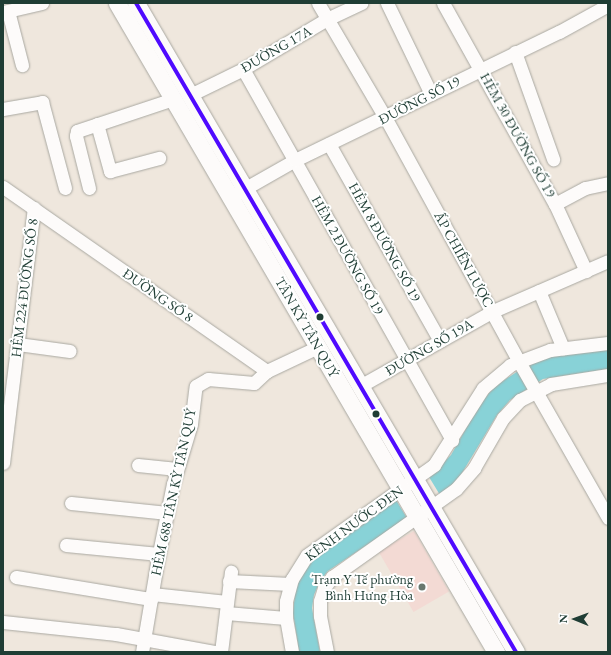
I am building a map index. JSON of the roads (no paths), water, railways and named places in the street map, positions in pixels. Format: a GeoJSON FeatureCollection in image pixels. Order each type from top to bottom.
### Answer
{"type":"FeatureCollection","features":[{"type":"Feature","properties":{"kind":"main road","name":"TÂN KỲ TÂN QUÝ"},"geometry":{"type":"LineString","coordinates":[[116,3],[318,347],[408,484],[432,508],[516,652]]}},
{"type":"Feature","properties":{"kind":"main road","name":"TÂN KỲ TÂN QUÝ"},"geometry":{"type":"LineString","coordinates":[[136,3],[360,386],[408,484],[418,517],[496,652]]}},
{"type":"Feature","properties":{"kind":"street"},"geometry":{"type":"LineString","coordinates":[[22,65],[6,12],[42,3]]}},
{"type":"Feature","properties":{"kind":"street","name":"ẤP CHIẾN LƯỢC"},"geometry":{"type":"LineString","coordinates":[[318,3],[385,117],[493,311],[533,388],[608,518]]}},
{"type":"Feature","properties":{"kind":"street","name":"ĐƯỜNG 17A"},"geometry":{"type":"LineString","coordinates":[[190,95],[243,69],[327,19],[361,3]]}},
{"type":"Feature","properties":{"kind":"street"},"geometry":{"type":"LineString","coordinates":[[386,3],[431,94]]}},
{"type":"Feature","properties":{"kind":"street","name":"HẺM 30 ĐƯỜNG SỐ 19"},"geometry":{"type":"LineString","coordinates":[[443,3],[482,68],[555,204],[586,271]]}},
{"type":"Feature","properties":{"kind":"street","name":"ĐƯỜNG SỐ 19"},"geometry":{"type":"LineString","coordinates":[[230,197],[295,160],[385,117],[608,5]]}},
{"type":"Feature","properties":{"kind":"street"},"geometry":{"type":"LineString","coordinates":[[515,52],[552,159]]}},
{"type":"Feature","properties":{"kind":"street","name":"HẺM 2 ĐƯỜNG SỐ 19"},"geometry":{"type":"LineString","coordinates":[[243,69],[452,440]]}},
{"type":"Feature","properties":{"kind":"street"},"geometry":{"type":"LineString","coordinates":[[89,188],[76,133],[96,124],[173,99]]}},
{"type":"Feature","properties":{"kind":"street"},"geometry":{"type":"LineString","coordinates":[[3,109],[42,102],[65,188]]}},
{"type":"Feature","properties":{"kind":"street"},"geometry":{"type":"LineString","coordinates":[[96,124],[110,171],[159,158]]}},
{"type":"Feature","properties":{"kind":"street","name":"HẺM 8 ĐƯỜNG SỐ 19"},"geometry":{"type":"LineString","coordinates":[[329,144],[440,341]]}},
{"type":"Feature","properties":{"kind":"street"},"geometry":{"type":"LineString","coordinates":[[555,204],[585,188],[608,183]]}},
{"type":"Feature","properties":{"kind":"street","name":"ĐƯỜNG SỐ 8"},"geometry":{"type":"LineString","coordinates":[[3,187],[267,371]]}},
{"type":"Feature","properties":{"kind":"street","name":"HẺM 224 ĐƯỜNG SỐ 8"},"geometry":{"type":"LineString","coordinates":[[3,463],[34,208]]}},
{"type":"Feature","properties":{"kind":"street","name":"ĐƯỜNG SỐ 19A"},"geometry":{"type":"LineString","coordinates":[[360,386],[493,311],[608,261]]}},
{"type":"Feature","properties":{"kind":"street"},"geometry":{"type":"LineString","coordinates":[[539,291],[563,348]]}},
{"type":"Feature","properties":{"kind":"street","name":"KÊNH NƯỚC ĐEN"},"geometry":{"type":"LineString","coordinates":[[292,652],[286,618],[290,584],[301,562],[315,548],[434,465],[452,440],[483,388],[520,363],[541,352],[608,343]]}},
{"type":"Feature","properties":{"kind":"street"},"geometry":{"type":"LineString","coordinates":[[18,344],[70,351]]}},
{"type":"Feature","properties":{"kind":"street"},"geometry":{"type":"LineString","coordinates":[[267,371],[318,347]]}},
{"type":"Feature","properties":{"kind":"street","name":"HẺM 688 TÂN KỲ TÂN QUÝ"},"geometry":{"type":"LineString","coordinates":[[143,646],[167,513],[177,469],[191,424],[196,386],[208,379],[254,383],[267,371]]}},
{"type":"Feature","properties":{"kind":"street"},"geometry":{"type":"LineString","coordinates":[[327,652],[320,609],[322,594],[328,582],[338,572],[432,508],[463,482],[508,411],[533,388],[558,382],[608,375]]}},
{"type":"Feature","properties":{"kind":"street"},"geometry":{"type":"LineString","coordinates":[[138,466],[177,469]]}},
{"type":"Feature","properties":{"kind":"street"},"geometry":{"type":"LineString","coordinates":[[71,503],[167,513]]}},
{"type":"Feature","properties":{"kind":"street"},"geometry":{"type":"LineString","coordinates":[[66,545],[159,554]]}},
{"type":"Feature","properties":{"kind":"street"},"geometry":{"type":"LineString","coordinates":[[221,652],[230,576],[290,584]]}},
{"type":"Feature","properties":{"kind":"street"},"geometry":{"type":"LineString","coordinates":[[16,577],[151,596],[286,618]]}},
{"type":"Feature","properties":{"kind":"street"},"geometry":{"type":"LineString","coordinates":[[3,622],[116,634],[143,646],[215,652]]}},
{"type":"Feature","properties":{"kind":"water"},"geometry":{"type":"Polygon","coordinates":[[[608,349],[608,369],[543,379],[510,400],[497,415],[459,478],[440,495],[429,477],[451,455],[478,407],[494,387],[533,361],[550,356],[608,349]]]}},
{"type":"Feature","properties":{"kind":"water"},"geometry":{"type":"Polygon","coordinates":[[[396,500],[407,518],[328,571],[320,581],[314,595],[312,608],[320,652],[299,652],[293,613],[295,593],[301,575],[316,555],[396,500]]]}},
{"type":"Feature","properties":{"kind":"place","name":"Trạm Y Tế phường Bình Hưng Hòa"},"geometry":{"type":"Point","coordinates":[422,587]}}]}
